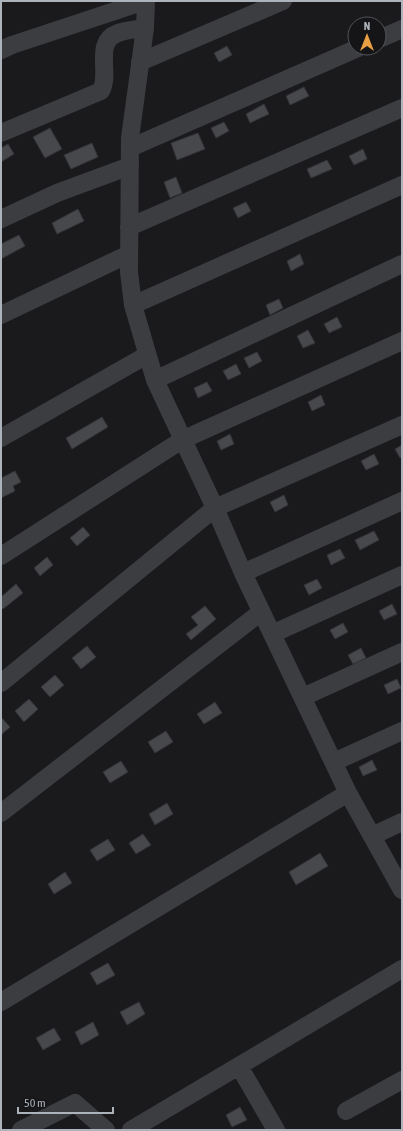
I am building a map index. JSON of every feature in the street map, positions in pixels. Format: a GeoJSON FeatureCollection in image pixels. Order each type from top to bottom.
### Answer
{"type":"FeatureCollection","features":[{"type":"Feature","properties":{"kind":"street"},"geometry":{"type":"LineString","coordinates":[[1,50],[145,1],[145,28],[130,148],[129,272],[133,305],[147,355],[155,380],[215,508],[261,612],[348,793],[402,890]]}},
{"type":"Feature","properties":{"kind":"street"},"geometry":{"type":"LineString","coordinates":[[140,62],[283,1]]}},
{"type":"Feature","properties":{"kind":"street"},"geometry":{"type":"LineString","coordinates":[[1,133],[101,91],[104,85],[105,76],[105,48],[110,36],[118,32],[145,28]]}},
{"type":"Feature","properties":{"kind":"street"},"geometry":{"type":"LineString","coordinates":[[387,36],[402,29]]}},
{"type":"Feature","properties":{"kind":"street"},"geometry":{"type":"LineString","coordinates":[[130,148],[347,53]]}},
{"type":"Feature","properties":{"kind":"street"},"geometry":{"type":"LineString","coordinates":[[129,227],[402,108]]}},
{"type":"Feature","properties":{"kind":"street"},"geometry":{"type":"LineString","coordinates":[[1,219],[57,193],[130,166]]}},
{"type":"Feature","properties":{"kind":"street"},"geometry":{"type":"LineString","coordinates":[[133,305],[402,185]]}},
{"type":"Feature","properties":{"kind":"street"},"geometry":{"type":"LineString","coordinates":[[1,315],[129,254]]}},
{"type":"Feature","properties":{"kind":"street"},"geometry":{"type":"LineString","coordinates":[[155,380],[402,264]]}},
{"type":"Feature","properties":{"kind":"street"},"geometry":{"type":"LineString","coordinates":[[1,556],[182,440],[402,341]]}},
{"type":"Feature","properties":{"kind":"street"},"geometry":{"type":"LineString","coordinates":[[1,438],[147,355]]}},
{"type":"Feature","properties":{"kind":"street"},"geometry":{"type":"LineString","coordinates":[[1,683],[215,508],[402,425]]}},
{"type":"Feature","properties":{"kind":"street"},"geometry":{"type":"LineString","coordinates":[[243,573],[402,501]]}},
{"type":"Feature","properties":{"kind":"street"},"geometry":{"type":"LineString","coordinates":[[272,634],[402,575]]}},
{"type":"Feature","properties":{"kind":"street"},"geometry":{"type":"LineString","coordinates":[[1,813],[261,612]]}},
{"type":"Feature","properties":{"kind":"street"},"geometry":{"type":"LineString","coordinates":[[303,697],[402,652]]}},
{"type":"Feature","properties":{"kind":"street"},"geometry":{"type":"LineString","coordinates":[[334,762],[402,731]]}},
{"type":"Feature","properties":{"kind":"street"},"geometry":{"type":"LineString","coordinates":[[1,1002],[348,793]]}},
{"type":"Feature","properties":{"kind":"street"},"geometry":{"type":"LineString","coordinates":[[372,836],[402,822]]}},
{"type":"Feature","properties":{"kind":"street"},"geometry":{"type":"LineString","coordinates":[[131,1130],[402,968]]}},
{"type":"Feature","properties":{"kind":"street"},"geometry":{"type":"LineString","coordinates":[[239,1066],[276,1130]]}},
{"type":"Feature","properties":{"kind":"street"},"geometry":{"type":"LineString","coordinates":[[346,1111],[402,1080]]}},
{"type":"Feature","properties":{"kind":"street"},"geometry":{"type":"LineString","coordinates":[[22,1130],[75,1103],[106,1130]]}},
{"type":"Feature","properties":{"kind":"building"},"geometry":{"type":"Polygon","coordinates":[[[227,46],[232,55],[219,62],[214,53],[227,46]]]}},
{"type":"Feature","properties":{"kind":"building"},"geometry":{"type":"Polygon","coordinates":[[[304,87],[309,96],[290,105],[286,96],[304,87]]]}},
{"type":"Feature","properties":{"kind":"building"},"geometry":{"type":"Polygon","coordinates":[[[264,104],[269,114],[250,123],[246,114],[264,104]]]}},
{"type":"Feature","properties":{"kind":"building"},"geometry":{"type":"Polygon","coordinates":[[[224,122],[229,131],[216,138],[211,128],[224,122]]]}},
{"type":"Feature","properties":{"kind":"building"},"geometry":{"type":"Polygon","coordinates":[[[50,128],[62,149],[45,158],[33,137],[50,128]]]}},
{"type":"Feature","properties":{"kind":"building"},"geometry":{"type":"Polygon","coordinates":[[[198,133],[205,149],[177,160],[171,143],[198,133]]]}},
{"type":"Feature","properties":{"kind":"building"},"geometry":{"type":"Polygon","coordinates":[[[92,143],[98,157],[71,169],[64,155],[92,143]]]}},
{"type":"Feature","properties":{"kind":"building"},"geometry":{"type":"Polygon","coordinates":[[[8,144],[14,154],[1,162],[1,148],[8,144]]]}},
{"type":"Feature","properties":{"kind":"building"},"geometry":{"type":"Polygon","coordinates":[[[363,149],[367,159],[354,165],[349,156],[363,149]]]}},
{"type":"Feature","properties":{"kind":"building"},"geometry":{"type":"Polygon","coordinates":[[[327,160],[332,169],[311,178],[307,169],[327,160]]]}},
{"type":"Feature","properties":{"kind":"building"},"geometry":{"type":"Polygon","coordinates":[[[176,177],[182,193],[170,198],[164,182],[176,177]]]}},
{"type":"Feature","properties":{"kind":"building"},"geometry":{"type":"Polygon","coordinates":[[[246,202],[251,211],[238,218],[233,208],[246,202]]]}},
{"type":"Feature","properties":{"kind":"building"},"geometry":{"type":"Polygon","coordinates":[[[78,209],[84,221],[57,234],[52,223],[78,209]]]}},
{"type":"Feature","properties":{"kind":"building"},"geometry":{"type":"Polygon","coordinates":[[[19,235],[25,246],[1,259],[1,244],[19,235]]]}},
{"type":"Feature","properties":{"kind":"building"},"geometry":{"type":"Polygon","coordinates":[[[300,254],[304,264],[291,271],[287,261],[300,254]]]}},
{"type":"Feature","properties":{"kind":"building"},"geometry":{"type":"Polygon","coordinates":[[[279,299],[283,308],[270,315],[266,305],[279,299]]]}},
{"type":"Feature","properties":{"kind":"building"},"geometry":{"type":"Polygon","coordinates":[[[337,317],[342,327],[329,333],[324,324],[337,317]]]}},
{"type":"Feature","properties":{"kind":"building"},"geometry":{"type":"Polygon","coordinates":[[[308,330],[315,343],[303,348],[297,336],[308,330]]]}},
{"type":"Feature","properties":{"kind":"building"},"geometry":{"type":"Polygon","coordinates":[[[257,352],[262,361],[249,368],[244,358],[257,352]]]}},
{"type":"Feature","properties":{"kind":"building"},"geometry":{"type":"Polygon","coordinates":[[[236,364],[241,374],[228,380],[223,371],[236,364]]]}},
{"type":"Feature","properties":{"kind":"building"},"geometry":{"type":"Polygon","coordinates":[[[207,382],[212,391],[198,398],[194,388],[207,382]]]}},
{"type":"Feature","properties":{"kind":"building"},"geometry":{"type":"Polygon","coordinates":[[[321,395],[325,405],[312,411],[308,402],[321,395]]]}},
{"type":"Feature","properties":{"kind":"building"},"geometry":{"type":"Polygon","coordinates":[[[102,417],[108,427],[72,449],[66,438],[102,417]]]}},
{"type":"Feature","properties":{"kind":"building"},"geometry":{"type":"Polygon","coordinates":[[[230,434],[234,444],[221,450],[217,441],[230,434]]]}},
{"type":"Feature","properties":{"kind":"building"},"geometry":{"type":"Polygon","coordinates":[[[402,445],[402,457],[400,458],[395,449],[402,445]]]}},
{"type":"Feature","properties":{"kind":"building"},"geometry":{"type":"Polygon","coordinates":[[[374,454],[379,464],[366,470],[361,461],[374,454]]]}},
{"type":"Feature","properties":{"kind":"building"},"geometry":{"type":"Polygon","coordinates":[[[15,471],[21,482],[13,486],[15,491],[1,498],[1,478],[15,471]]]}},
{"type":"Feature","properties":{"kind":"building"},"geometry":{"type":"Polygon","coordinates":[[[284,495],[288,505],[275,512],[270,502],[284,495]]]}},
{"type":"Feature","properties":{"kind":"building"},"geometry":{"type":"Polygon","coordinates":[[[83,527],[90,535],[77,546],[70,538],[83,527]]]}},
{"type":"Feature","properties":{"kind":"building"},"geometry":{"type":"Polygon","coordinates":[[[374,531],[379,540],[360,550],[355,540],[374,531]]]}},
{"type":"Feature","properties":{"kind":"building"},"geometry":{"type":"Polygon","coordinates":[[[340,549],[345,558],[331,565],[327,555],[340,549]]]}},
{"type":"Feature","properties":{"kind":"building"},"geometry":{"type":"Polygon","coordinates":[[[47,557],[53,565],[40,576],[34,568],[47,557]]]}},
{"type":"Feature","properties":{"kind":"building"},"geometry":{"type":"Polygon","coordinates":[[[317,579],[322,588],[309,595],[304,585],[317,579]]]}},
{"type":"Feature","properties":{"kind":"building"},"geometry":{"type":"Polygon","coordinates":[[[16,584],[23,593],[3,609],[1,607],[1,597],[16,584]]]}},
{"type":"Feature","properties":{"kind":"building"},"geometry":{"type":"Polygon","coordinates":[[[392,604],[397,614],[384,620],[379,611],[392,604]]]}},
{"type":"Feature","properties":{"kind":"building"},"geometry":{"type":"Polygon","coordinates":[[[205,606],[216,619],[191,640],[186,634],[198,625],[191,617],[205,606]]]}},
{"type":"Feature","properties":{"kind":"building"},"geometry":{"type":"Polygon","coordinates":[[[343,623],[348,632],[335,639],[330,630],[343,623]]]}},
{"type":"Feature","properties":{"kind":"building"},"geometry":{"type":"Polygon","coordinates":[[[87,646],[96,657],[81,669],[72,658],[87,646]]]}},
{"type":"Feature","properties":{"kind":"building"},"geometry":{"type":"Polygon","coordinates":[[[361,648],[366,658],[353,664],[348,655],[361,648]]]}},
{"type":"Feature","properties":{"kind":"building"},"geometry":{"type":"Polygon","coordinates":[[[55,675],[64,685],[50,697],[41,687],[55,675]]]}},
{"type":"Feature","properties":{"kind":"building"},"geometry":{"type":"Polygon","coordinates":[[[397,679],[401,688],[388,694],[384,685],[397,679]]]}},
{"type":"Feature","properties":{"kind":"building"},"geometry":{"type":"Polygon","coordinates":[[[29,699],[38,709],[24,722],[15,711],[29,699]]]}},
{"type":"Feature","properties":{"kind":"building"},"geometry":{"type":"Polygon","coordinates":[[[215,702],[222,713],[204,724],[197,714],[215,702]]]}},
{"type":"Feature","properties":{"kind":"building"},"geometry":{"type":"Polygon","coordinates":[[[1,717],[10,727],[1,735],[1,717]]]}},
{"type":"Feature","properties":{"kind":"building"},"geometry":{"type":"Polygon","coordinates":[[[166,731],[173,742],[155,753],[148,742],[166,731]]]}},
{"type":"Feature","properties":{"kind":"building"},"geometry":{"type":"Polygon","coordinates":[[[372,760],[377,770],[363,776],[359,767],[372,760]]]}},
{"type":"Feature","properties":{"kind":"building"},"geometry":{"type":"Polygon","coordinates":[[[121,761],[128,772],[110,783],[103,772],[121,761]]]}},
{"type":"Feature","properties":{"kind":"building"},"geometry":{"type":"Polygon","coordinates":[[[167,803],[173,814],[155,825],[149,814],[167,803]]]}},
{"type":"Feature","properties":{"kind":"building"},"geometry":{"type":"Polygon","coordinates":[[[143,834],[151,845],[136,854],[129,843],[143,834]]]}},
{"type":"Feature","properties":{"kind":"building"},"geometry":{"type":"Polygon","coordinates":[[[108,839],[115,850],[97,861],[90,850],[108,839]]]}},
{"type":"Feature","properties":{"kind":"building"},"geometry":{"type":"Polygon","coordinates":[[[320,853],[328,866],[296,885],[289,872],[320,853]]]}},
{"type":"Feature","properties":{"kind":"building"},"geometry":{"type":"Polygon","coordinates":[[[65,872],[72,883],[54,894],[48,884],[65,872]]]}},
{"type":"Feature","properties":{"kind":"building"},"geometry":{"type":"Polygon","coordinates":[[[108,963],[115,975],[97,985],[90,973],[108,963]]]}},
{"type":"Feature","properties":{"kind":"building"},"geometry":{"type":"Polygon","coordinates":[[[139,1002],[145,1014],[127,1025],[120,1012],[139,1002]]]}},
{"type":"Feature","properties":{"kind":"building"},"geometry":{"type":"Polygon","coordinates":[[[93,1022],[99,1035],[81,1045],[75,1032],[93,1022]]]}},
{"type":"Feature","properties":{"kind":"building"},"geometry":{"type":"Polygon","coordinates":[[[54,1028],[61,1040],[43,1050],[36,1038],[54,1028]]]}},
{"type":"Feature","properties":{"kind":"building"},"geometry":{"type":"Polygon","coordinates":[[[240,1107],[247,1120],[232,1127],[226,1115],[240,1107]]]}}]}
